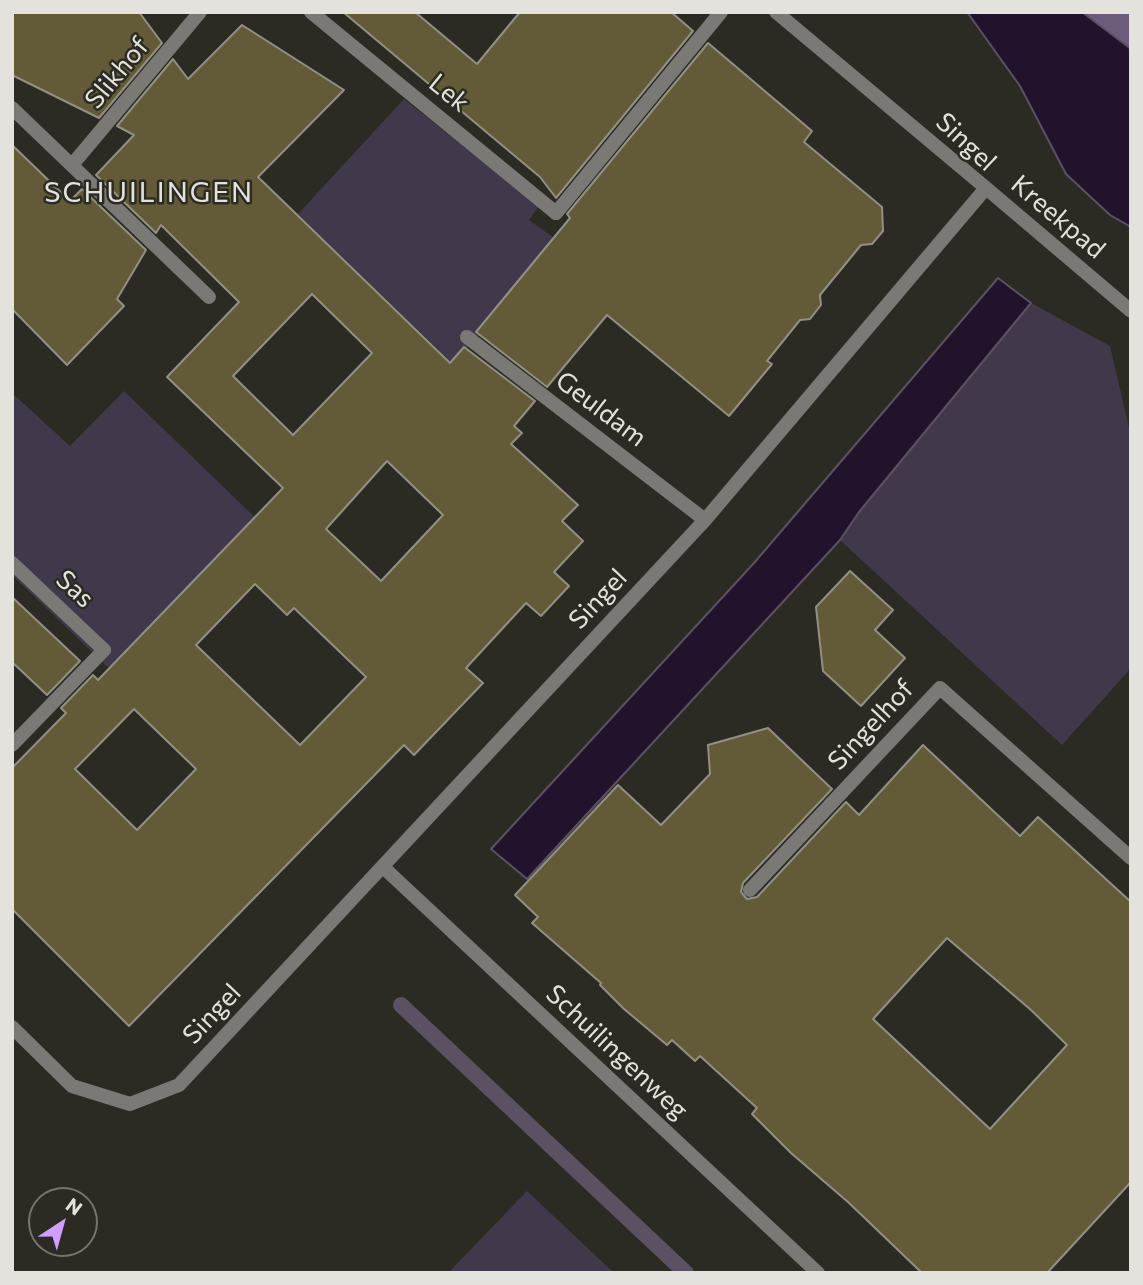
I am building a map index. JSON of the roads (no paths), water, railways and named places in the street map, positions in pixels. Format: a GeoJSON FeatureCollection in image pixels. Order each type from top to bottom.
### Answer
{"type":"FeatureCollection","features":[{"type":"Feature","properties":{"kind":"street","name":"Slikhof"},"geometry":{"type":"LineString","coordinates":[[72,165],[200,12]]}},
{"type":"Feature","properties":{"kind":"street","name":"Lek"},"geometry":{"type":"LineString","coordinates":[[311,12],[556,212],[721,12]]}},
{"type":"Feature","properties":{"kind":"street","name":"Singel"},"geometry":{"type":"LineString","coordinates":[[12,1027],[72,1086],[130,1104],[179,1085],[705,520],[986,188],[776,12]]}},
{"type":"Feature","properties":{"kind":"street"},"geometry":{"type":"LineString","coordinates":[[12,108],[209,297]]}},
{"type":"Feature","properties":{"kind":"street","name":"Kreekpad"},"geometry":{"type":"LineString","coordinates":[[986,188],[1131,311]]}},
{"type":"Feature","properties":{"kind":"street","name":"Geuldam"},"geometry":{"type":"LineString","coordinates":[[467,337],[705,520]]}},
{"type":"Feature","properties":{"kind":"street","name":"Sas"},"geometry":{"type":"LineString","coordinates":[[12,563],[104,650],[12,745]]}},
{"type":"Feature","properties":{"kind":"street","name":"Singelhof"},"geometry":{"type":"LineString","coordinates":[[750,890],[940,688],[1131,858]]}},
{"type":"Feature","properties":{"kind":"street","name":"Schuilingenweg"},"geometry":{"type":"LineString","coordinates":[[383,867],[818,1273]]}},
{"type":"Feature","properties":{"kind":"waterway"},"geometry":{"type":"LineString","coordinates":[[401,1005],[686,1273]]}},
{"type":"Feature","properties":{"kind":"district","name":"SCHUILINGEN"},"geometry":{"type":"Point","coordinates":[149,193]}}]}
